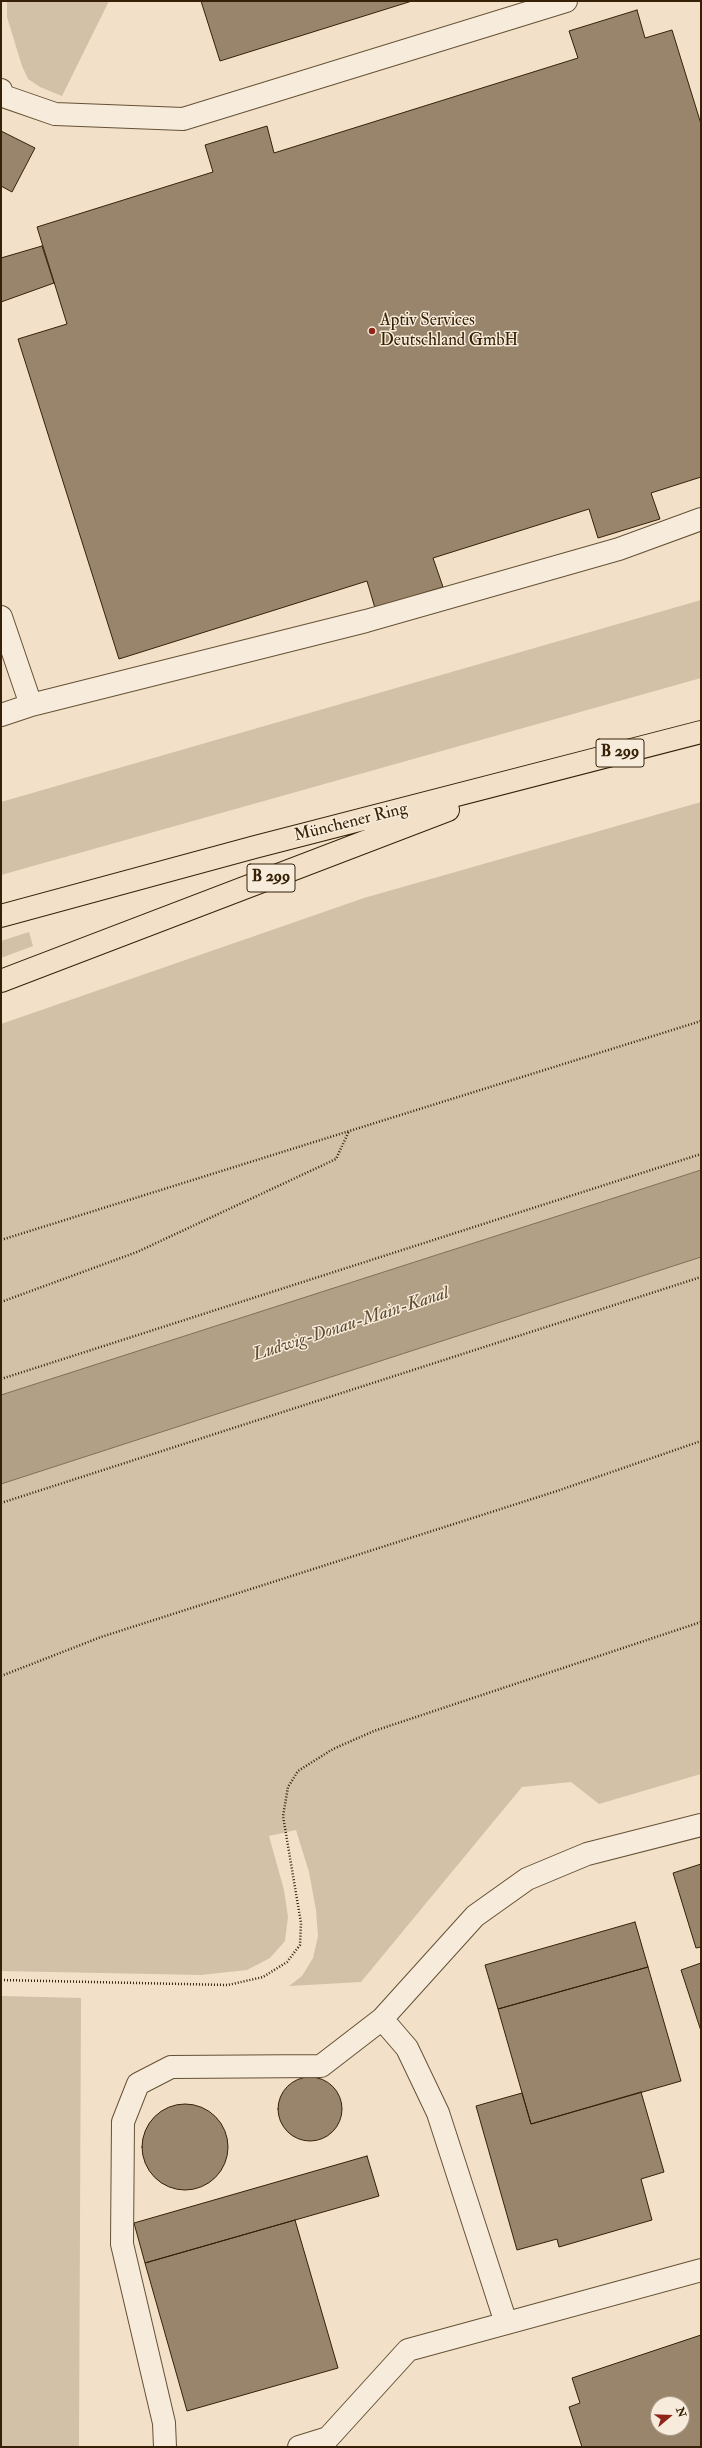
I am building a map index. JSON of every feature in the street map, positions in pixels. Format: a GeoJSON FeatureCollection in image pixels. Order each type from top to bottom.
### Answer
{"type":"FeatureCollection","features":[{"type":"Feature","properties":{"kind":"main road","name":"Münchener Ring"},"geometry":{"type":"LineString","coordinates":[[1,916],[255,847],[701,732]]}},
{"type":"Feature","properties":{"kind":"main road","name":"B 299"},"geometry":{"type":"LineString","coordinates":[[1,981],[540,774]]}},
{"type":"Feature","properties":{"kind":"lane"},"geometry":{"type":"LineString","coordinates":[[2,94],[54,114],[183,119],[566,1]]}},
{"type":"Feature","properties":{"kind":"lane"},"geometry":{"type":"LineString","coordinates":[[1,715],[31,705],[366,621],[619,549],[701,519]]}},
{"type":"Feature","properties":{"kind":"lane"},"geometry":{"type":"LineString","coordinates":[[1,617],[31,705]]}},
{"type":"Feature","properties":{"kind":"lane"},"geometry":{"type":"LineString","coordinates":[[165,2447],[164,2423],[122,2244],[123,2122],[138,2084],[171,2067],[321,2066],[382,2019],[475,1916],[527,1879],[587,1854],[701,1825]]}},
{"type":"Feature","properties":{"kind":"lane"},"geometry":{"type":"LineString","coordinates":[[382,2019],[407,2048],[438,2113],[506,2323]]}},
{"type":"Feature","properties":{"kind":"lane"},"geometry":{"type":"LineString","coordinates":[[299,2447],[328,2438],[408,2350],[701,2270]]}},
{"type":"Feature","properties":{"kind":"path"},"geometry":{"type":"LineString","coordinates":[[1,1240],[701,1021]]}},
{"type":"Feature","properties":{"kind":"path"},"geometry":{"type":"LineString","coordinates":[[1,1302],[137,1252],[336,1159],[349,1130]]}},
{"type":"Feature","properties":{"kind":"path"},"geometry":{"type":"LineString","coordinates":[[1,1379],[701,1154]]}},
{"type":"Feature","properties":{"kind":"path"},"geometry":{"type":"LineString","coordinates":[[1,1503],[701,1277]]}},
{"type":"Feature","properties":{"kind":"path"},"geometry":{"type":"LineString","coordinates":[[1,1676],[101,1637],[557,1491],[701,1441]]}},
{"type":"Feature","properties":{"kind":"path"},"geometry":{"type":"LineString","coordinates":[[1,1980],[228,1985],[263,1977],[287,1962],[300,1945],[301,1923],[283,1816],[288,1787],[298,1771],[333,1749],[374,1731],[701,1622]]}},
{"type":"Feature","properties":{"kind":"shaded area"},"geometry":{"type":"Polygon","coordinates":[[[7,1],[109,1],[62,96],[40,87],[28,79],[22,66],[7,17],[7,1]]]}},
{"type":"Feature","properties":{"kind":"shaded area"},"geometry":{"type":"Polygon","coordinates":[[[701,600],[701,678],[1,875],[1,802],[701,600]]]}},
{"type":"Feature","properties":{"kind":"shaded area"},"geometry":{"type":"Polygon","coordinates":[[[701,802],[701,1170],[1,1395],[1,1024],[364,898],[701,802]]]}},
{"type":"Feature","properties":{"kind":"shaded area"},"geometry":{"type":"Polygon","coordinates":[[[29,932],[33,946],[1,958],[1,941],[29,932]]]}},
{"type":"Feature","properties":{"kind":"shaded area"},"geometry":{"type":"Polygon","coordinates":[[[701,1257],[701,1774],[599,1804],[571,1782],[522,1787],[361,1982],[289,1986],[302,1976],[313,1958],[318,1936],[316,1910],[309,1872],[296,1830],[269,1836],[284,1890],[288,1917],[285,1941],[270,1958],[247,1970],[201,1975],[1,1971],[1,1484],[701,1257]]]}},
{"type":"Feature","properties":{"kind":"shaded area"},"geometry":{"type":"Polygon","coordinates":[[[1,1996],[81,1998],[79,2447],[1,2447],[1,1996]]]}},
{"type":"Feature","properties":{"kind":"water","name":"Ludwig-Donau-Main-Kanal"},"geometry":{"type":"Polygon","coordinates":[[[701,1170],[701,1257],[1,1484],[1,1395],[701,1170]]]}},
{"type":"Feature","properties":{"kind":"building"},"geometry":{"type":"Polygon","coordinates":[[[201,1],[412,1],[220,61],[201,1]]]}},
{"type":"Feature","properties":{"kind":"building","name":"Aptiv Services Deutschland GmbH"},"geometry":{"type":"Polygon","coordinates":[[[637,10],[645,38],[672,30],[701,124],[701,477],[651,493],[660,519],[598,538],[589,509],[433,558],[443,587],[375,608],[367,581],[119,659],[18,339],[67,324],[37,227],[213,172],[205,145],[267,126],[274,153],[578,58],[569,31],[637,10]]]}},
{"type":"Feature","properties":{"kind":"building"},"geometry":{"type":"Polygon","coordinates":[[[1,131],[35,148],[12,192],[1,186],[1,131]]]}},
{"type":"Feature","properties":{"kind":"building"},"geometry":{"type":"Polygon","coordinates":[[[42,246],[54,283],[1,302],[1,258],[42,246]]]}},
{"type":"Feature","properties":{"kind":"building"},"geometry":{"type":"Polygon","coordinates":[[[701,1864],[701,1947],[696,1948],[673,1873],[701,1864]]]}},
{"type":"Feature","properties":{"kind":"building"},"geometry":{"type":"Polygon","coordinates":[[[635,1922],[648,1967],[498,2009],[485,1965],[635,1922]]]}},
{"type":"Feature","properties":{"kind":"building"},"geometry":{"type":"Polygon","coordinates":[[[701,1963],[701,2031],[681,1970],[701,1963]]]}},
{"type":"Feature","properties":{"kind":"building"},"geometry":{"type":"Polygon","coordinates":[[[648,1967],[681,2081],[531,2124],[498,2009],[648,1967]]]}},
{"type":"Feature","properties":{"kind":"building"},"geometry":{"type":"Polygon","coordinates":[[[304,2077],[316,2077],[333,2086],[340,2097],[342,2109],[340,2121],[333,2132],[316,2141],[304,2141],[292,2136],[283,2127],[278,2115],[278,2103],[283,2091],[292,2082],[304,2077]]]}},
{"type":"Feature","properties":{"kind":"building"},"geometry":{"type":"Polygon","coordinates":[[[641,2092],[664,2172],[641,2179],[652,2220],[559,2247],[557,2239],[517,2250],[476,2106],[522,2093],[531,2124],[641,2092]]]}},
{"type":"Feature","properties":{"kind":"building"},"geometry":{"type":"Polygon","coordinates":[[[185,2104],[202,2107],[216,2116],[225,2130],[228,2147],[225,2164],[216,2178],[202,2187],[185,2190],[168,2187],[154,2178],[145,2164],[142,2147],[145,2130],[154,2116],[168,2107],[185,2104]]]}},
{"type":"Feature","properties":{"kind":"building"},"geometry":{"type":"Polygon","coordinates":[[[367,2156],[379,2196],[145,2263],[134,2223],[367,2156]]]}},
{"type":"Feature","properties":{"kind":"building"},"geometry":{"type":"Polygon","coordinates":[[[295,2220],[338,2368],[187,2411],[145,2263],[295,2220]]]}},
{"type":"Feature","properties":{"kind":"building"},"geometry":{"type":"Polygon","coordinates":[[[701,2335],[701,2447],[582,2447],[569,2407],[580,2403],[572,2378],[701,2335]]]}},
{"type":"Feature","properties":{"kind":"place","name":"Aptiv Services Deutschland GmbH"},"geometry":{"type":"Point","coordinates":[372,331]}}]}
